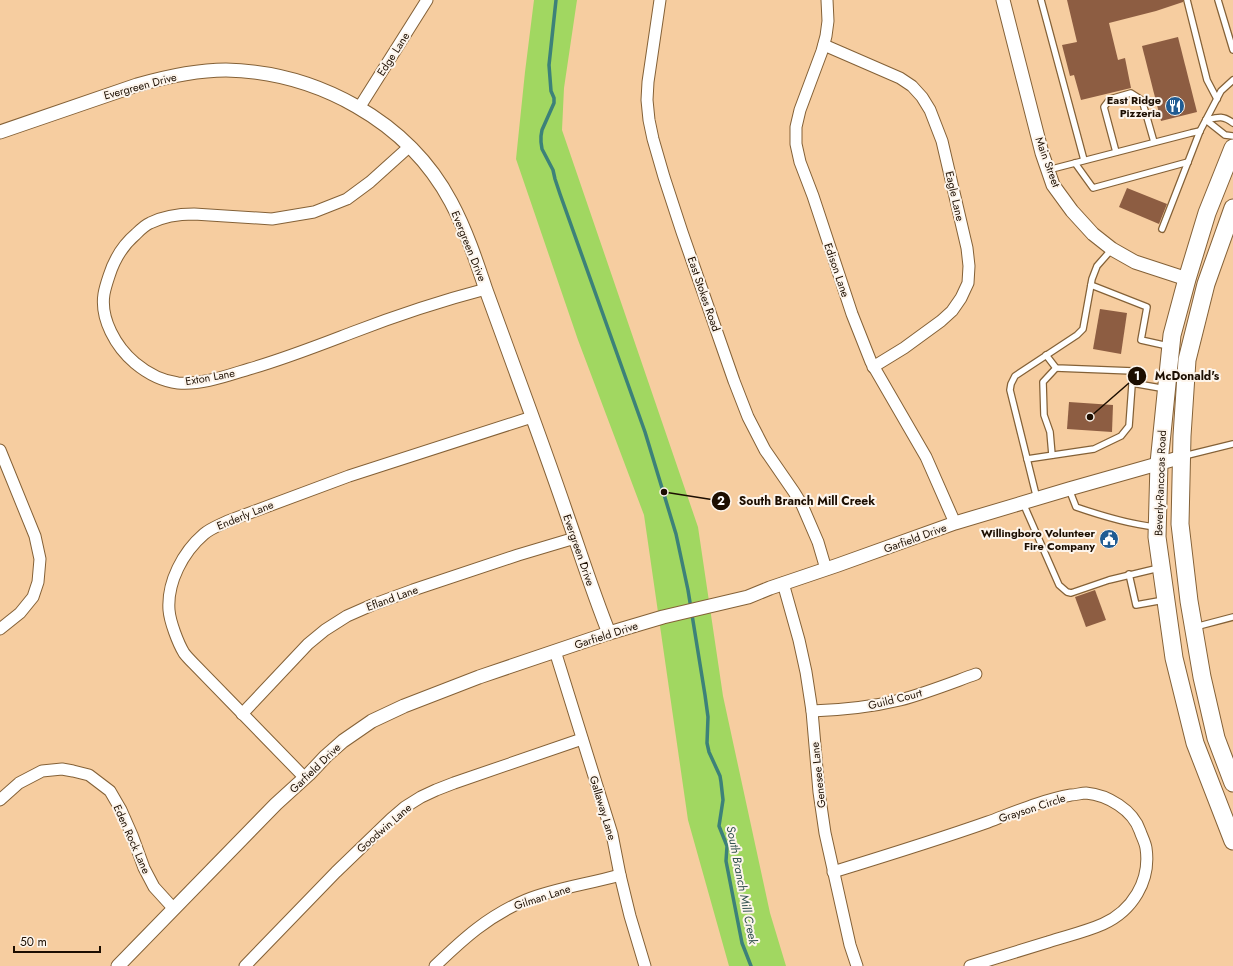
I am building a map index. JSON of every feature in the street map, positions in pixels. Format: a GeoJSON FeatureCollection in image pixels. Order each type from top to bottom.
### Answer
{"type":"FeatureCollection","features":[{"type":"Feature","properties":{"kind":"main road","name":"Beverly-Rancocas Road"},"geometry":{"type":"LineString","coordinates":[[1233,148],[1207,213],[1186,279],[1172,335],[1159,463],[1157,527],[1157,537],[1174,658],[1195,743],[1218,765],[1233,783]]}},
{"type":"Feature","properties":{"kind":"main road","name":"Beverly-Rancocas Road"},"geometry":{"type":"LineString","coordinates":[[1233,208],[1206,284],[1187,360],[1182,436],[1180,524],[1193,627],[1202,677],[1216,738],[1218,765],[1233,841]]}},
{"type":"Feature","properties":{"kind":"street","name":"Edge Lane"},"geometry":{"type":"LineString","coordinates":[[359,108],[428,0]]}},
{"type":"Feature","properties":{"kind":"street","name":"East Stokes Road"},"geometry":{"type":"LineString","coordinates":[[660,0],[648,82],[647,100],[653,139],[664,177],[734,381],[748,417],[765,450],[802,505],[818,542],[826,569]]}},
{"type":"Feature","properties":{"kind":"street","name":"Edison Lane"},"geometry":{"type":"LineString","coordinates":[[827,0],[828,21],[824,45],[800,110],[796,127],[796,144],[800,162],[813,196],[852,314],[873,367],[926,457],[955,523]]}},
{"type":"Feature","properties":{"kind":"street","name":"Main Street"},"geometry":{"type":"LineString","coordinates":[[1005,2],[1042,153],[1053,185],[1072,211],[1093,234],[1112,249],[1135,262],[1186,279]]}},
{"type":"Feature","properties":{"kind":"street","name":"Eagle Lane"},"geometry":{"type":"LineString","coordinates":[[824,45],[900,78],[912,86],[922,97],[930,110],[942,140],[967,248],[969,266],[968,283],[961,298],[952,311],[941,321],[904,348],[873,367]]}},
{"type":"Feature","properties":{"kind":"street","name":"Evergreen Drive"},"geometry":{"type":"LineString","coordinates":[[0,132],[159,78],[225,70],[268,74],[290,79],[332,95],[359,108],[392,130],[410,146],[438,181],[451,201],[470,242],[589,581],[609,633]]}},
{"type":"Feature","properties":{"kind":"street","name":"Exton Lane"},"geometry":{"type":"LineString","coordinates":[[410,146],[365,186],[347,199],[314,212],[272,219],[183,214],[172,215],[148,223],[128,240],[112,265],[104,294],[104,308],[107,322],[113,335],[129,358],[151,374],[177,383],[191,383],[221,378],[269,363],[436,303],[486,289]]}},
{"type":"Feature","properties":{"kind":"street","name":"Enderly Lane"},"geometry":{"type":"LineString","coordinates":[[305,778],[184,653],[172,624],[169,610],[170,595],[179,567],[195,543],[215,526],[349,476],[532,417]]}},
{"type":"Feature","properties":{"kind":"street"},"geometry":{"type":"LineString","coordinates":[[0,450],[35,536],[40,559],[38,582],[33,597],[20,613],[0,629]]}},
{"type":"Feature","properties":{"kind":"street","name":"Garfield Drive"},"geometry":{"type":"LineString","coordinates":[[118,966],[276,804],[343,741],[372,721],[404,706],[479,677],[609,633],[663,617],[748,597],[783,583],[955,523],[1182,457]]}},
{"type":"Feature","properties":{"kind":"street"},"geometry":{"type":"LineString","coordinates":[[0,481],[11,476]]}},
{"type":"Feature","properties":{"kind":"street","name":"Efland Lane"},"geometry":{"type":"LineString","coordinates":[[242,714],[308,644],[325,630],[347,616],[412,590],[575,538]]}},
{"type":"Feature","properties":{"kind":"street","name":"Genesee Lane"},"geometry":{"type":"LineString","coordinates":[[783,583],[799,640],[806,672],[812,711],[820,799],[825,833],[850,945],[857,966]]}},
{"type":"Feature","properties":{"kind":"street","name":"Gallaway Lane"},"geometry":{"type":"LineString","coordinates":[[555,651],[612,834],[620,876],[645,966]]}},
{"type":"Feature","properties":{"kind":"street","name":"Guild Court"},"geometry":{"type":"LineString","coordinates":[[812,711],[853,709],[889,702],[924,692],[976,674]]}},
{"type":"Feature","properties":{"kind":"street","name":"Goodwin Lane"},"geometry":{"type":"LineString","coordinates":[[245,966],[284,924],[363,845],[405,807],[426,795],[454,783],[582,739]]}},
{"type":"Feature","properties":{"kind":"street","name":"Eden Rock Lane"},"geometry":{"type":"LineString","coordinates":[[0,800],[20,782],[42,771],[62,769],[89,775],[110,791],[121,810],[144,868],[154,887],[174,909]]}},
{"type":"Feature","properties":{"kind":"street","name":"Grayson Circle"},"geometry":{"type":"LineString","coordinates":[[833,872],[1059,797],[1085,793],[1097,795],[1120,805],[1138,823],[1146,848],[1145,874],[1135,898],[1126,908],[1104,923],[1089,929],[970,966]]}},
{"type":"Feature","properties":{"kind":"street","name":"Gilman Lane"},"geometry":{"type":"LineString","coordinates":[[435,966],[477,927],[513,906],[545,894],[620,876]]}},
{"type":"Feature","properties":{"kind":"lane"},"geometry":{"type":"LineString","coordinates":[[1041,0],[1084,160]]}},
{"type":"Feature","properties":{"kind":"lane"},"geometry":{"type":"LineString","coordinates":[[1187,0],[1207,80],[1216,99]]}},
{"type":"Feature","properties":{"kind":"lane"},"geometry":{"type":"LineString","coordinates":[[1218,0],[1233,50]]}},
{"type":"Feature","properties":{"kind":"lane"},"geometry":{"type":"LineString","coordinates":[[1162,229],[1200,131],[1221,91],[1233,80]]}},
{"type":"Feature","properties":{"kind":"lane"},"geometry":{"type":"LineString","coordinates":[[1116,152],[1104,107],[1110,99],[1131,93],[1142,100],[1154,142]]}},
{"type":"Feature","properties":{"kind":"lane"},"geometry":{"type":"LineString","coordinates":[[1206,120],[1219,117],[1226,118],[1233,123]]}},
{"type":"Feature","properties":{"kind":"lane"},"geometry":{"type":"LineString","coordinates":[[1206,120],[1225,135],[1233,136]]}},
{"type":"Feature","properties":{"kind":"lane"},"geometry":{"type":"LineString","coordinates":[[1048,170],[1200,131]]}},
{"type":"Feature","properties":{"kind":"lane"},"geometry":{"type":"LineString","coordinates":[[1075,163],[1093,188],[1188,162]]}},
{"type":"Feature","properties":{"kind":"lane"},"geometry":{"type":"LineString","coordinates":[[1037,499],[1010,390],[1011,384],[1015,376],[1083,329],[1091,285],[1097,266],[1112,249]]}},
{"type":"Feature","properties":{"kind":"lane"},"geometry":{"type":"LineString","coordinates":[[1091,285],[1147,307],[1141,340],[1170,347]]}},
{"type":"Feature","properties":{"kind":"lane"},"geometry":{"type":"LineString","coordinates":[[1027,459],[1094,449],[1121,436],[1129,426],[1133,371],[1056,368],[1046,356]]}},
{"type":"Feature","properties":{"kind":"lane"},"geometry":{"type":"LineString","coordinates":[[1052,455],[1050,432],[1044,414],[1043,382],[1056,368]]}},
{"type":"Feature","properties":{"kind":"lane"},"geometry":{"type":"LineString","coordinates":[[1132,383],[1166,389]]}},
{"type":"Feature","properties":{"kind":"lane"},"geometry":{"type":"LineString","coordinates":[[1182,457],[1233,444]]}},
{"type":"Feature","properties":{"kind":"lane"},"geometry":{"type":"LineString","coordinates":[[1069,489],[1076,507],[1140,526],[1157,527]]}},
{"type":"Feature","properties":{"kind":"lane"},"geometry":{"type":"LineString","coordinates":[[1023,503],[1060,585],[1067,592],[1071,593],[1129,574],[1161,567]]}},
{"type":"Feature","properties":{"kind":"lane"},"geometry":{"type":"LineString","coordinates":[[1129,574],[1136,605],[1166,600]]}},
{"type":"Feature","properties":{"kind":"lane"},"geometry":{"type":"LineString","coordinates":[[1193,627],[1233,617]]}},
{"type":"Feature","properties":{"kind":"green space"},"geometry":{"type":"Polygon","coordinates":[[[534,0],[577,0],[564,88],[562,130],[698,527],[723,696],[770,913],[786,966],[729,966],[688,820],[644,515],[578,340],[516,159],[534,0]]]}},
{"type":"Feature","properties":{"kind":"building"},"geometry":{"type":"Polygon","coordinates":[[[1067,0],[1183,0],[1183,2],[1156,11],[1109,23],[1118,60],[1125,58],[1131,88],[1081,100],[1074,75],[1070,76],[1062,45],[1077,42],[1067,0]]]}},
{"type":"Feature","properties":{"kind":"building"},"geometry":{"type":"Polygon","coordinates":[[[1178,37],[1197,112],[1161,121],[1142,46],[1178,37]]]}},
{"type":"Feature","properties":{"kind":"building"},"geometry":{"type":"Polygon","coordinates":[[[1127,188],[1167,204],[1159,224],[1119,207],[1127,188]]]}},
{"type":"Feature","properties":{"kind":"building"},"geometry":{"type":"Polygon","coordinates":[[[1100,309],[1127,313],[1121,354],[1093,349],[1100,309]]]}},
{"type":"Feature","properties":{"kind":"building"},"geometry":{"type":"Polygon","coordinates":[[[1069,402],[1113,405],[1112,432],[1067,429],[1069,402]]]}},
{"type":"Feature","properties":{"kind":"building"},"geometry":{"type":"Polygon","coordinates":[[[1095,590],[1106,620],[1086,627],[1075,597],[1095,590]]]}},
{"type":"Feature","properties":{"kind":"waterway","name":"South Branch Mill Creek"},"geometry":{"type":"LineString","coordinates":[[556,0],[549,65],[551,91],[554,98],[554,103],[542,130],[542,149],[553,170],[560,194],[645,432],[676,534],[688,590],[705,695],[708,717],[707,743],[721,782],[723,800],[719,826],[727,846],[726,861],[742,943],[751,966]]}},
{"type":"Feature","properties":{"kind":"place","name":"East Ridge Pizzeria"},"geometry":{"type":"Point","coordinates":[1175,106]}},
{"type":"Feature","properties":{"kind":"place","name":"McDonald's"},"geometry":{"type":"Point","coordinates":[1090,417]}},
{"type":"Feature","properties":{"kind":"place","name":"South Branch Mill Creek"},"geometry":{"type":"Point","coordinates":[664,492]}},
{"type":"Feature","properties":{"kind":"place","name":"Willingboro Volunteer Fire Company"},"geometry":{"type":"Point","coordinates":[1109,539]}}]}
